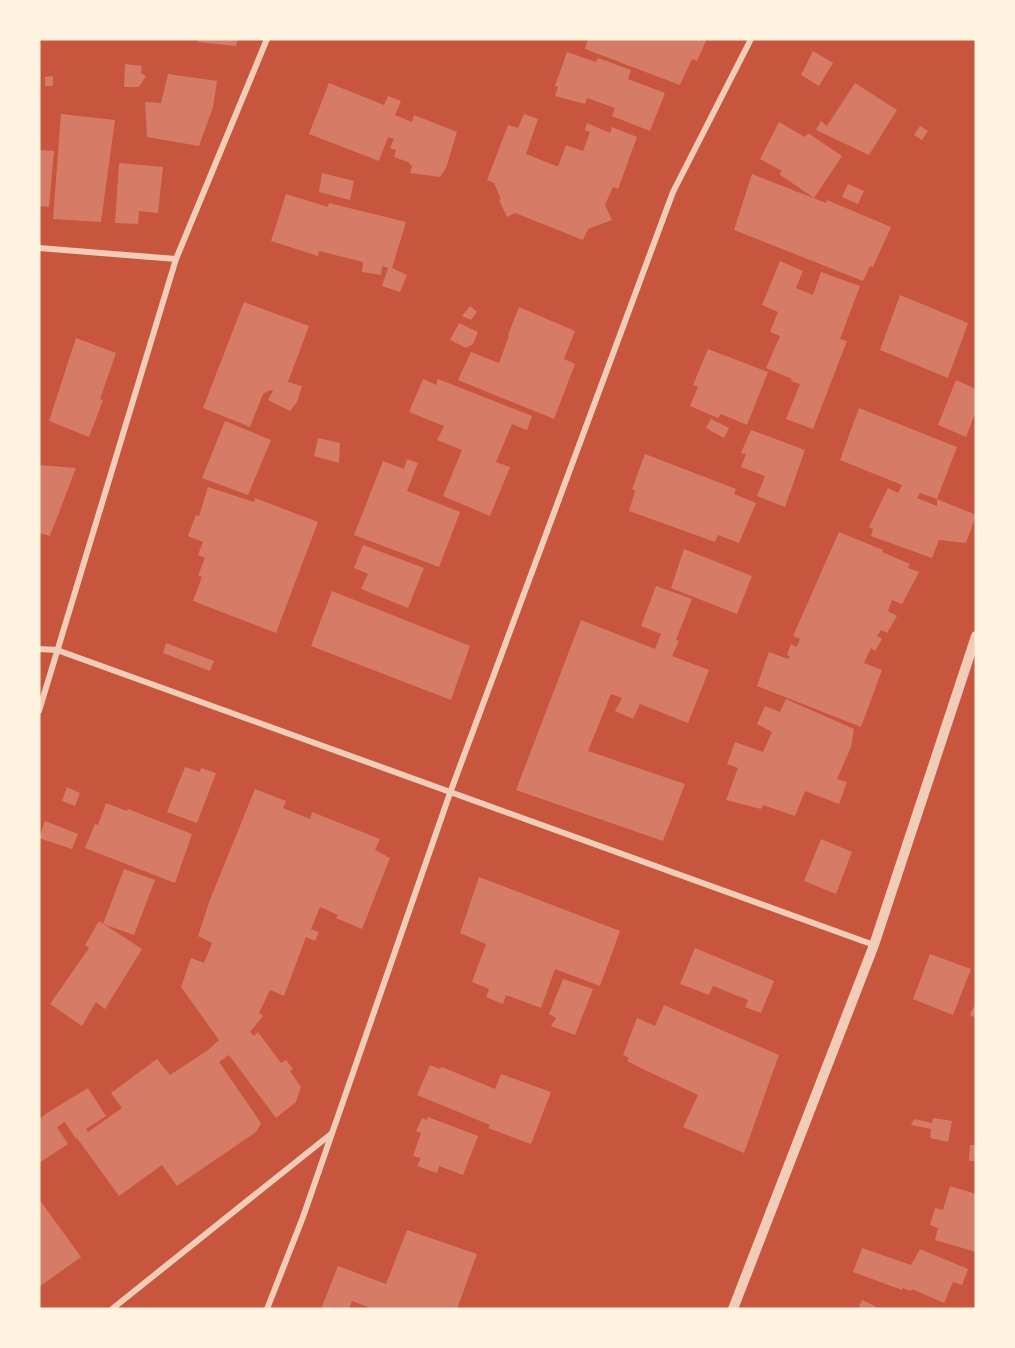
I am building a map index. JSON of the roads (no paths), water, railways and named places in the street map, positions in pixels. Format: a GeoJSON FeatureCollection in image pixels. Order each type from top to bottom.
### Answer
{"type":"FeatureCollection","features":[{"type":"Feature","properties":{"kind":"street"},"geometry":{"type":"LineString","coordinates":[[39,711],[176,259],[267,39]]}},
{"type":"Feature","properties":{"kind":"street"},"geometry":{"type":"LineString","coordinates":[[267,1309],[303,1216],[450,793],[673,192],[751,39]]}},
{"type":"Feature","properties":{"kind":"street"},"geometry":{"type":"LineString","coordinates":[[39,248],[176,259]]}},
{"type":"Feature","properties":{"kind":"street"},"geometry":{"type":"LineString","coordinates":[[733,1309],[874,945],[976,636]]}},
{"type":"Feature","properties":{"kind":"street"},"geometry":{"type":"LineString","coordinates":[[39,649],[57,650],[874,945]]}},
{"type":"Feature","properties":{"kind":"street"},"geometry":{"type":"LineString","coordinates":[[112,1309],[332,1133]]}}]}
